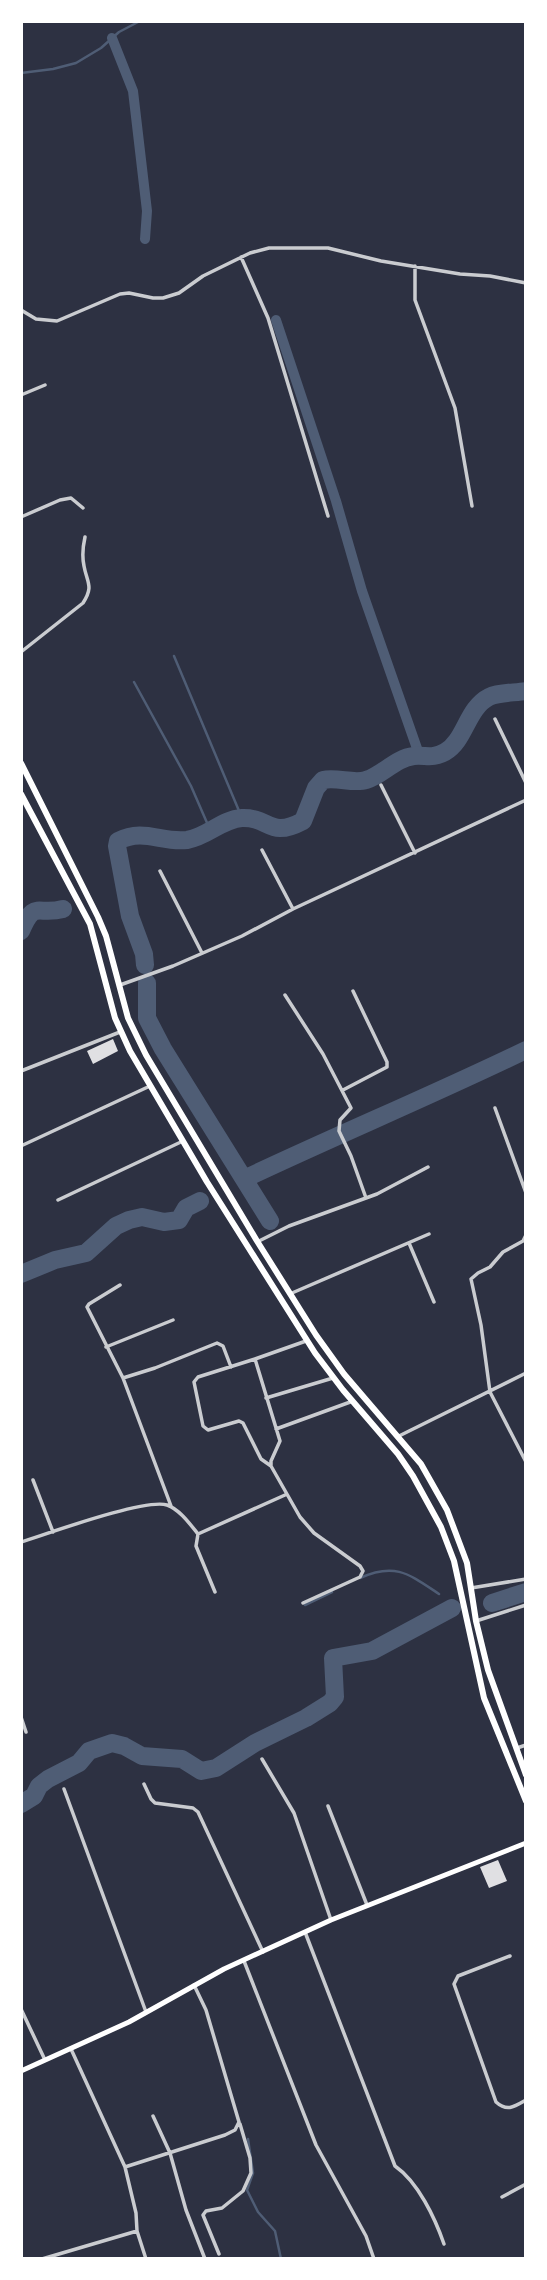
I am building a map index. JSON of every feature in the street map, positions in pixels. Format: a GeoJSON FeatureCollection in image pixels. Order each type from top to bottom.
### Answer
{"type":"FeatureCollection","features":[{"type":"Feature","properties":{"kind":"main road"},"geometry":{"type":"LineString","coordinates":[[21,763],[98,916],[133,1031],[146,1055],[290,1294],[344,1374],[399,1436],[431,1481],[458,1536],[467,1563],[476,1620],[488,1670],[526,1776]]}},
{"type":"Feature","properties":{"kind":"main road"},"geometry":{"type":"LineString","coordinates":[[21,794],[90,924],[120,1032],[149,1086],[307,1340],[333,1378],[398,1454],[419,1487],[450,1550],[484,1698],[526,1801]]}},
{"type":"Feature","properties":{"kind":"main road"},"geometry":{"type":"LineString","coordinates":[[44,838],[56,831]]}},
{"type":"Feature","properties":{"kind":"main road"},"geometry":{"type":"LineString","coordinates":[[419,1487],[431,1481]]}},
{"type":"Feature","properties":{"kind":"main road"},"geometry":{"type":"LineString","coordinates":[[21,2071],[146,2012],[194,1984],[331,1920],[526,1843]]}},
{"type":"Feature","properties":{"kind":"street"},"geometry":{"type":"LineString","coordinates":[[21,310],[36,319],[57,321],[120,294],[163,298],[179,293],[203,276],[242,257],[269,248],[328,248],[381,261],[460,274],[490,276],[526,284]]}},
{"type":"Feature","properties":{"kind":"street"},"geometry":{"type":"LineString","coordinates":[[242,257],[268,318],[328,516]]}},
{"type":"Feature","properties":{"kind":"street"},"geometry":{"type":"LineString","coordinates":[[415,266],[415,300],[455,408],[472,506]]}},
{"type":"Feature","properties":{"kind":"street"},"geometry":{"type":"LineString","coordinates":[[21,396],[45,385]]}},
{"type":"Feature","properties":{"kind":"street"},"geometry":{"type":"LineString","coordinates":[[21,517],[71,498],[83,508]]}},
{"type":"Feature","properties":{"kind":"street"},"geometry":{"type":"LineString","coordinates":[[21,652],[83,604],[90,593],[83,565],[85,537]]}},
{"type":"Feature","properties":{"kind":"street"},"geometry":{"type":"LineString","coordinates":[[495,719],[526,783]]}},
{"type":"Feature","properties":{"kind":"street"},"geometry":{"type":"LineString","coordinates":[[381,785],[415,853]]}},
{"type":"Feature","properties":{"kind":"street"},"geometry":{"type":"LineString","coordinates":[[120,985],[242,936],[293,909],[526,800]]}},
{"type":"Feature","properties":{"kind":"street"},"geometry":{"type":"LineString","coordinates":[[262,850],[293,909]]}},
{"type":"Feature","properties":{"kind":"street"},"geometry":{"type":"LineString","coordinates":[[160,871],[202,953]]}},
{"type":"Feature","properties":{"kind":"street"},"geometry":{"type":"LineString","coordinates":[[343,1090],[387,1067],[353,991]]}},
{"type":"Feature","properties":{"kind":"street"},"geometry":{"type":"LineString","coordinates":[[285,995],[343,1090],[351,1108],[340,1120],[339,1131],[366,1198]]}},
{"type":"Feature","properties":{"kind":"street"},"geometry":{"type":"LineString","coordinates":[[21,1071],[120,1032]]}},
{"type":"Feature","properties":{"kind":"street"},"geometry":{"type":"LineString","coordinates":[[23,1145],[149,1086]]}},
{"type":"Feature","properties":{"kind":"street"},"geometry":{"type":"LineString","coordinates":[[495,1108],[526,1193]]}},
{"type":"Feature","properties":{"kind":"street"},"geometry":{"type":"LineString","coordinates":[[58,1200],[183,1142]]}},
{"type":"Feature","properties":{"kind":"street"},"geometry":{"type":"LineString","coordinates":[[257,1241],[289,1226],[366,1198],[428,1167]]}},
{"type":"Feature","properties":{"kind":"street"},"geometry":{"type":"LineString","coordinates":[[290,1294],[429,1234]]}},
{"type":"Feature","properties":{"kind":"street"},"geometry":{"type":"LineString","coordinates":[[526,1235],[523,1241],[503,1252],[490,1267],[471,1279],[481,1325],[490,1392],[526,1462]]}},
{"type":"Feature","properties":{"kind":"street"},"geometry":{"type":"LineString","coordinates":[[409,1243],[434,1302]]}},
{"type":"Feature","properties":{"kind":"street"},"geometry":{"type":"LineString","coordinates":[[120,1285],[87,1307],[123,1378],[171,1506],[198,1534]]}},
{"type":"Feature","properties":{"kind":"street"},"geometry":{"type":"LineString","coordinates":[[106,1347],[173,1320]]}},
{"type":"Feature","properties":{"kind":"street"},"geometry":{"type":"LineString","coordinates":[[303,1602],[359,1577],[363,1571],[307,1526],[271,1466],[261,1460],[243,1423],[208,1430],[202,1426],[194,1382],[198,1377],[307,1340]]}},
{"type":"Feature","properties":{"kind":"street"},"geometry":{"type":"LineString","coordinates":[[123,1378],[217,1343],[223,1346],[231,1367]]}},
{"type":"Feature","properties":{"kind":"street"},"geometry":{"type":"LineString","coordinates":[[255,1359],[279,1446],[271,1466]]}},
{"type":"Feature","properties":{"kind":"street"},"geometry":{"type":"LineString","coordinates":[[399,1436],[526,1373]]}},
{"type":"Feature","properties":{"kind":"street"},"geometry":{"type":"LineString","coordinates":[[266,1398],[333,1378]]}},
{"type":"Feature","properties":{"kind":"street"},"geometry":{"type":"LineString","coordinates":[[276,1429],[353,1401]]}},
{"type":"Feature","properties":{"kind":"street"},"geometry":{"type":"LineString","coordinates":[[33,1480],[54,1532]]}},
{"type":"Feature","properties":{"kind":"street"},"geometry":{"type":"LineString","coordinates":[[198,1534],[286,1495]]}},
{"type":"Feature","properties":{"kind":"street"},"geometry":{"type":"LineString","coordinates":[[21,1542],[126,1510],[162,1503],[171,1506]]}},
{"type":"Feature","properties":{"kind":"street"},"geometry":{"type":"LineString","coordinates":[[198,1534],[196,1546],[215,1592]]}},
{"type":"Feature","properties":{"kind":"street"},"geometry":{"type":"LineString","coordinates":[[471,1588],[526,1579]]}},
{"type":"Feature","properties":{"kind":"street"},"geometry":{"type":"LineString","coordinates":[[476,1620],[526,1605]]}},
{"type":"Feature","properties":{"kind":"street"},"geometry":{"type":"LineString","coordinates":[[21,1717],[26,1732]]}},
{"type":"Feature","properties":{"kind":"street"},"geometry":{"type":"LineString","coordinates":[[515,1749],[526,1745]]}},
{"type":"Feature","properties":{"kind":"street"},"geometry":{"type":"LineString","coordinates":[[262,1759],[294,1813],[331,1920]]}},
{"type":"Feature","properties":{"kind":"street"},"geometry":{"type":"LineString","coordinates":[[144,1784],[155,1803],[193,1808],[198,1812],[263,1952]]}},
{"type":"Feature","properties":{"kind":"street"},"geometry":{"type":"LineString","coordinates":[[64,1789],[146,2012]]}},
{"type":"Feature","properties":{"kind":"street"},"geometry":{"type":"LineString","coordinates":[[328,1805],[367,1905]]}},
{"type":"Feature","properties":{"kind":"street"},"geometry":{"type":"LineString","coordinates":[[305,1932],[395,2166],[406,2174],[434,2218],[444,2244]]}},
{"type":"Feature","properties":{"kind":"street"},"geometry":{"type":"LineString","coordinates":[[510,1956],[458,1976],[454,1984],[496,2102],[509,2109],[526,2100]]}},
{"type":"Feature","properties":{"kind":"street"},"geometry":{"type":"LineString","coordinates":[[244,1961],[316,2145],[366,2236],[374,2259]]}},
{"type":"Feature","properties":{"kind":"street"},"geometry":{"type":"LineString","coordinates":[[194,1984],[206,2010],[250,2158],[251,2173],[243,2191],[222,2208],[205,2211],[203,2215],[219,2254]]}},
{"type":"Feature","properties":{"kind":"street"},"geometry":{"type":"LineString","coordinates":[[21,2009],[46,2060]]}},
{"type":"Feature","properties":{"kind":"street"},"geometry":{"type":"LineString","coordinates":[[71,2049],[125,2167],[136,2213],[137,2231],[146,2259]]}},
{"type":"Feature","properties":{"kind":"street"},"geometry":{"type":"LineString","coordinates":[[153,2116],[170,2153],[186,2210],[205,2259]]}},
{"type":"Feature","properties":{"kind":"street"},"geometry":{"type":"LineString","coordinates":[[125,2167],[235,2130],[239,2122]]}},
{"type":"Feature","properties":{"kind":"street"},"geometry":{"type":"LineString","coordinates":[[502,2197],[526,2185]]}},
{"type":"Feature","properties":{"kind":"street"},"geometry":{"type":"LineString","coordinates":[[43,2259],[137,2231]]}},
{"type":"Feature","properties":{"kind":"building"},"geometry":{"type":"Polygon","coordinates":[[[113,1039],[118,1051],[93,1064],[87,1051],[113,1039]]]}},
{"type":"Feature","properties":{"kind":"building"},"geometry":{"type":"Polygon","coordinates":[[[498,1860],[507,1881],[489,1888],[480,1867],[498,1860]]]}},
{"type":"Feature","properties":{"kind":"waterway"},"geometry":{"type":"LineString","coordinates":[[21,73],[76,63],[101,48],[119,32],[140,21]]}},
{"type":"Feature","properties":{"kind":"waterway"},"geometry":{"type":"LineString","coordinates":[[112,38],[133,91],[147,211],[145,239]]}},
{"type":"Feature","properties":{"kind":"waterway"},"geometry":{"type":"LineString","coordinates":[[276,320],[336,501],[362,591],[420,757]]}},
{"type":"Feature","properties":{"kind":"waterway"},"geometry":{"type":"LineString","coordinates":[[174,656],[242,818]]}},
{"type":"Feature","properties":{"kind":"waterway"},"geometry":{"type":"LineString","coordinates":[[134,682],[191,786],[211,832]]}},
{"type":"Feature","properties":{"kind":"waterway"},"geometry":{"type":"LineString","coordinates":[[145,965],[144,954],[130,916],[118,841],[136,836],[187,840],[228,821],[242,818],[276,828],[292,826],[303,821],[316,788],[323,780],[366,780],[407,757],[433,756],[445,752],[452,747],[482,702],[497,694],[526,691]]}},
{"type":"Feature","properties":{"kind":"waterway"},"geometry":{"type":"LineString","coordinates":[[21,931],[34,912],[63,909]]}},
{"type":"Feature","properties":{"kind":"waterway"},"geometry":{"type":"LineString","coordinates":[[147,983],[147,1018],[163,1049],[270,1221]]}},
{"type":"Feature","properties":{"kind":"waterway"},"geometry":{"type":"LineString","coordinates":[[244,1179],[526,1050]]}},
{"type":"Feature","properties":{"kind":"waterway"},"geometry":{"type":"LineString","coordinates":[[21,1274],[55,1260],[86,1253],[116,1226],[129,1220],[142,1217],[164,1222],[179,1220],[186,1208],[200,1201]]}},
{"type":"Feature","properties":{"kind":"waterway"},"geometry":{"type":"LineString","coordinates":[[360,1578],[372,1573],[392,1571],[410,1576],[439,1594]]}},
{"type":"Feature","properties":{"kind":"waterway"},"geometry":{"type":"LineString","coordinates":[[305,1605],[332,1592]]}},
{"type":"Feature","properties":{"kind":"waterway"},"geometry":{"type":"LineString","coordinates":[[492,1603],[526,1592]]}},
{"type":"Feature","properties":{"kind":"waterway"},"geometry":{"type":"LineString","coordinates":[[21,1804],[34,1796],[39,1786],[48,1779],[79,1763],[89,1751],[112,1743],[142,1756],[182,1759],[201,1771],[216,1768],[255,1743],[330,1703],[335,1697],[333,1658],[372,1651],[452,1608]]}},
{"type":"Feature","properties":{"kind":"waterway"},"geometry":{"type":"LineString","coordinates":[[248,2139],[253,2173],[247,2190],[258,2212],[275,2231],[281,2259]]}}]}
